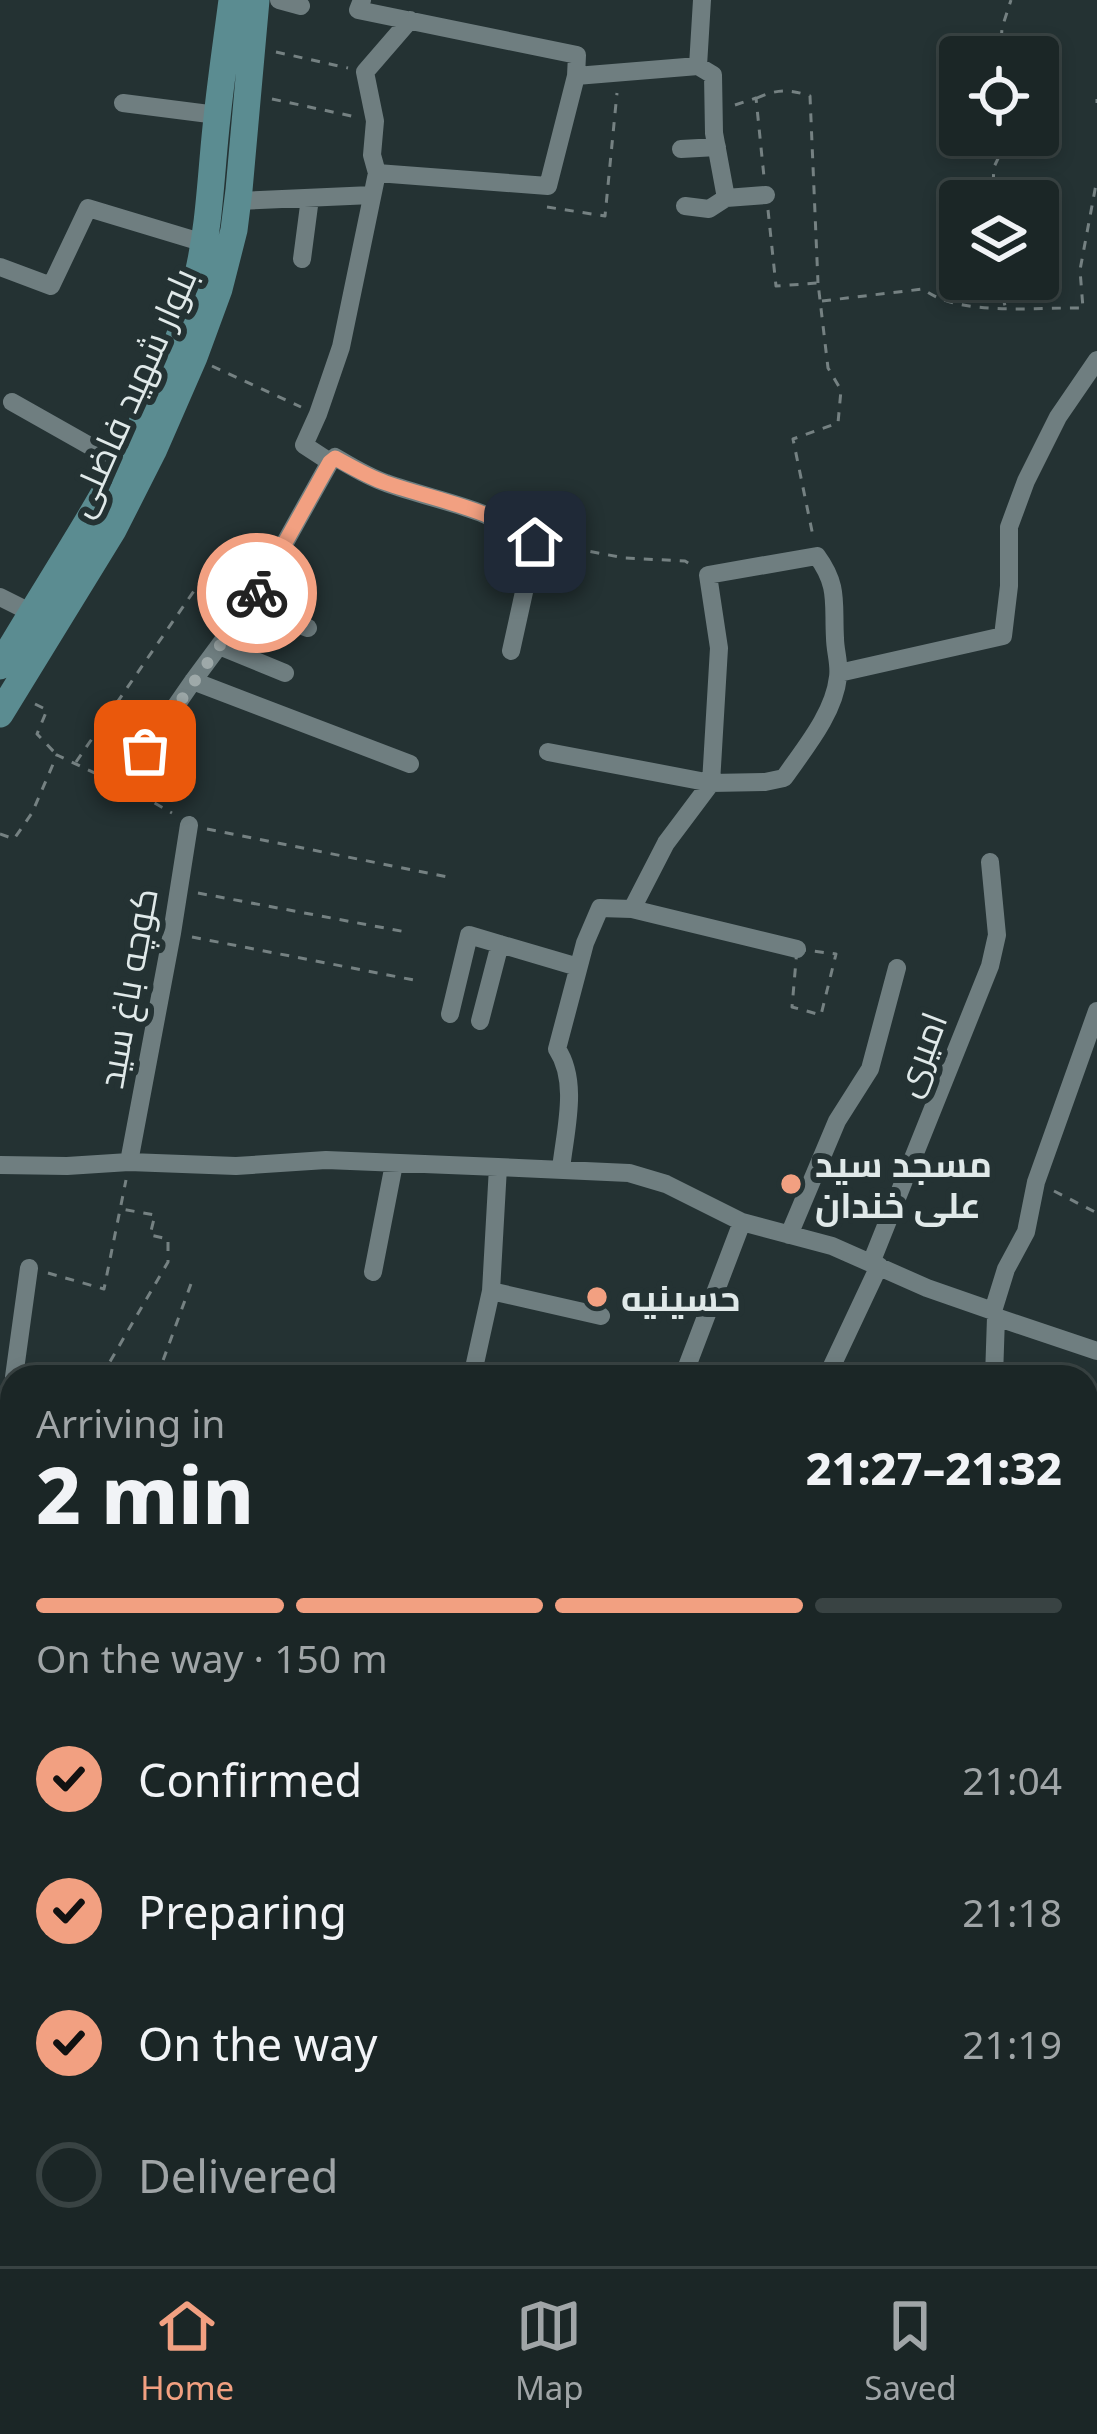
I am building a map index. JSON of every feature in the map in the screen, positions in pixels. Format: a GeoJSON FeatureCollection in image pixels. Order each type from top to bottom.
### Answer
{"type":"FeatureCollection","features":[{"type":"Feature","properties":{"kind":"main road","name":"بلوار شهید فاضلی"},"geometry":{"type":"LineString","coordinates":[[6,705],[113,530],[194,357],[207,286],[204,243],[232,0]]}},
{"type":"Feature","properties":{"kind":"main road","name":"بلوار شهید فاضلی"},"geometry":{"type":"LineString","coordinates":[[0,666],[100,502],[207,286],[238,201],[256,0]]}},
{"type":"Feature","properties":{"kind":"street"},"geometry":{"type":"LineString","coordinates":[[279,0],[302,6]]}},
{"type":"Feature","properties":{"kind":"street"},"geometry":{"type":"LineString","coordinates":[[362,0],[358,10],[577,55],[548,186],[377,173]]}},
{"type":"Feature","properties":{"kind":"street"},"geometry":{"type":"LineString","coordinates":[[698,66],[702,0]]}},
{"type":"Feature","properties":{"kind":"street"},"geometry":{"type":"LineString","coordinates":[[330,462],[304,445],[341,347],[377,173],[372,154],[375,121],[365,72],[410,20]]}},
{"type":"Feature","properties":{"kind":"street"},"geometry":{"type":"LineString","coordinates":[[576,76],[698,66],[712,75],[726,199]]}},
{"type":"Feature","properties":{"kind":"street"},"geometry":{"type":"LineString","coordinates":[[124,103],[217,115]]}},
{"type":"Feature","properties":{"kind":"street"},"geometry":{"type":"LineString","coordinates":[[681,149],[717,148]]}},
{"type":"Feature","properties":{"kind":"street"},"geometry":{"type":"LineString","coordinates":[[238,201],[372,195]]}},
{"type":"Feature","properties":{"kind":"street"},"geometry":{"type":"LineString","coordinates":[[685,206],[709,209],[726,199],[766,195]]}},
{"type":"Feature","properties":{"kind":"street"},"geometry":{"type":"LineString","coordinates":[[302,259],[310,198]]}},
{"type":"Feature","properties":{"kind":"street"},"geometry":{"type":"LineString","coordinates":[[0,268],[51,286],[88,208],[204,243]]}},
{"type":"Feature","properties":{"kind":"street"},"geometry":{"type":"LineString","coordinates":[[839,673],[1003,636],[1009,527],[1058,417],[1097,360]]}},
{"type":"Feature","properties":{"kind":"street"},"geometry":{"type":"LineString","coordinates":[[12,402],[120,463]]}},
{"type":"Feature","properties":{"kind":"street"},"geometry":{"type":"LineString","coordinates":[[121,785],[251,603],[335,458],[388,484],[468,506],[535,542],[512,651]]}},
{"type":"Feature","properties":{"kind":"street"},"geometry":{"type":"LineString","coordinates":[[548,752],[711,783],[784,778],[817,730],[836,688],[836,606],[830,574],[817,556],[708,575],[719,648],[711,783],[666,843],[632,909]]}},
{"type":"Feature","properties":{"kind":"street"},"geometry":{"type":"LineString","coordinates":[[0,597],[32,613]]}},
{"type":"Feature","properties":{"kind":"street"},"geometry":{"type":"LineString","coordinates":[[251,603],[308,628]]}},
{"type":"Feature","properties":{"kind":"street"},"geometry":{"type":"LineString","coordinates":[[219,646],[285,673]]}},
{"type":"Feature","properties":{"kind":"street"},"geometry":{"type":"LineString","coordinates":[[193,681],[410,764]]}},
{"type":"Feature","properties":{"kind":"street","name":"کوچه باغ سید"},"geometry":{"type":"LineString","coordinates":[[129,1162],[189,826]]}},
{"type":"Feature","properties":{"kind":"street","name":"امیری"},"geometry":{"type":"LineString","coordinates":[[832,1365],[990,966],[997,935],[990,862]]}},
{"type":"Feature","properties":{"kind":"street"},"geometry":{"type":"LineString","coordinates":[[561,1169],[567,1064],[557,1049],[600,908],[632,909],[796,949]]}},
{"type":"Feature","properties":{"kind":"street"},"geometry":{"type":"LineString","coordinates":[[450,1014],[469,935],[578,968]]}},
{"type":"Feature","properties":{"kind":"street"},"geometry":{"type":"LineString","coordinates":[[480,1022],[500,944]]}},
{"type":"Feature","properties":{"kind":"street"},"geometry":{"type":"LineString","coordinates":[[789,1235],[837,1121],[870,1069],[897,968]]}},
{"type":"Feature","properties":{"kind":"street"},"geometry":{"type":"LineString","coordinates":[[994,1365],[994,1314],[1006,1269],[1026,1232],[1036,1182],[1097,1011]]}},
{"type":"Feature","properties":{"kind":"street"},"geometry":{"type":"LineString","coordinates":[[0,1166],[129,1162],[236,1166],[326,1160],[628,1173],[666,1184],[742,1222],[832,1246],[927,1288],[1097,1352]]}},
{"type":"Feature","properties":{"kind":"street"},"geometry":{"type":"LineString","coordinates":[[373,1272],[394,1164]]}},
{"type":"Feature","properties":{"kind":"street"},"geometry":{"type":"LineString","coordinates":[[475,1365],[491,1291],[498,1167]]}},
{"type":"Feature","properties":{"kind":"street"},"geometry":{"type":"LineString","coordinates":[[688,1365],[742,1222]]}},
{"type":"Feature","properties":{"kind":"street"},"geometry":{"type":"LineString","coordinates":[[16,1365],[28,1268]]}},
{"type":"Feature","properties":{"kind":"street"},"geometry":{"type":"LineString","coordinates":[[491,1291],[601,1316]]}},
{"type":"Feature","properties":{"kind":"path"},"geometry":{"type":"LineString","coordinates":[[1001,36],[1011,0]]}},
{"type":"Feature","properties":{"kind":"path"},"geometry":{"type":"LineString","coordinates":[[250,46],[365,72]]}},
{"type":"Feature","properties":{"kind":"path"},"geometry":{"type":"LineString","coordinates":[[534,185],[548,208],[605,216],[620,74]]}},
{"type":"Feature","properties":{"kind":"path"},"geometry":{"type":"LineString","coordinates":[[735,105],[776,90],[810,96],[818,283],[828,368],[841,391],[838,423],[794,439],[817,556]]}},
{"type":"Feature","properties":{"kind":"path"},"geometry":{"type":"LineString","coordinates":[[247,93],[375,121]]}},
{"type":"Feature","properties":{"kind":"path"},"geometry":{"type":"LineString","coordinates":[[756,98],[776,286],[818,283]]}},
{"type":"Feature","properties":{"kind":"path"},"geometry":{"type":"LineString","coordinates":[[820,301],[923,289],[935,298],[959,304],[1083,308],[1080,270],[1097,179]]}},
{"type":"Feature","properties":{"kind":"path"},"geometry":{"type":"LineString","coordinates":[[1004,300],[1005,307]]}},
{"type":"Feature","properties":{"kind":"path"},"geometry":{"type":"LineString","coordinates":[[194,357],[318,414]]}},
{"type":"Feature","properties":{"kind":"path"},"geometry":{"type":"LineString","coordinates":[[535,542],[625,558],[685,561],[708,575]]}},
{"type":"Feature","properties":{"kind":"path"},"geometry":{"type":"LineString","coordinates":[[75,764],[206,572],[251,603]]}},
{"type":"Feature","properties":{"kind":"path"},"geometry":{"type":"LineString","coordinates":[[6,705],[47,710],[37,734],[57,755],[159,804],[189,826],[448,877]]}},
{"type":"Feature","properties":{"kind":"path"},"geometry":{"type":"LineString","coordinates":[[0,834],[14,839],[32,813],[57,755]]}},
{"type":"Feature","properties":{"kind":"path"},"geometry":{"type":"LineString","coordinates":[[179,890],[406,932]]}},
{"type":"Feature","properties":{"kind":"path"},"geometry":{"type":"LineString","coordinates":[[172,933],[418,981]]}},
{"type":"Feature","properties":{"kind":"path"},"geometry":{"type":"LineString","coordinates":[[796,949],[836,954],[820,1015],[791,1007],[796,949]]}},
{"type":"Feature","properties":{"kind":"path"},"geometry":{"type":"LineString","coordinates":[[28,1268],[104,1289],[129,1162]]}},
{"type":"Feature","properties":{"kind":"path"},"geometry":{"type":"LineString","coordinates":[[1036,1182],[1097,1213]]}},
{"type":"Feature","properties":{"kind":"path"},"geometry":{"type":"LineString","coordinates":[[108,1365],[168,1262],[168,1239],[150,1235],[155,1216],[121,1210]]}},
{"type":"Feature","properties":{"kind":"path"},"geometry":{"type":"LineString","coordinates":[[161,1365],[191,1281]]}},
{"type":"Feature","properties":{"kind":"way so far"},"geometry":{"type":"LineString","coordinates":[[145,751],[257,593]]}},
{"type":"Feature","properties":{"kind":"place","name":"مسجد سید علی خندان"},"geometry":{"type":"Point","coordinates":[791,1184]}},
{"type":"Feature","properties":{"kind":"place","name":"حسینیه"},"geometry":{"type":"Point","coordinates":[597,1297]}},
{"type":"Feature","properties":{"kind":"route"},"geometry":{"type":"LineString","coordinates":[[257,593],[335,458],[388,484],[468,506],[535,542]]}}]}
